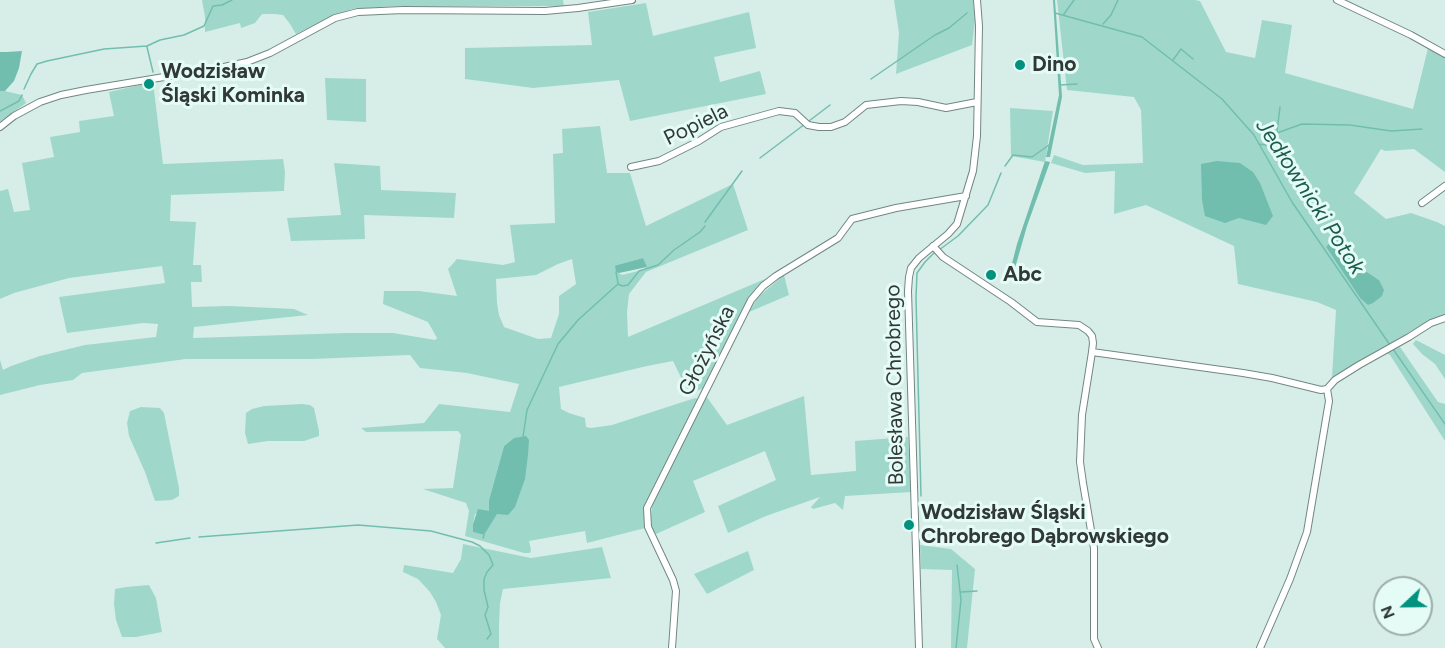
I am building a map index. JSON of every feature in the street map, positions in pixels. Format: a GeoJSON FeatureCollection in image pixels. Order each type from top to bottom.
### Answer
{"type":"FeatureCollection","features":[{"type":"Feature","properties":{"kind":"street"},"geometry":{"type":"LineString","coordinates":[[0,127],[14,116],[40,102],[61,95],[247,62],[270,53],[335,18],[358,12],[545,11],[633,0]]}},
{"type":"Feature","properties":{"kind":"street","name":"Bolesława Chrobrego"},"geometry":{"type":"LineString","coordinates":[[919,648],[908,291],[911,268],[919,258],[936,250],[957,224],[973,171],[976,151],[979,26],[977,0]]}},
{"type":"Feature","properties":{"kind":"street"},"geometry":{"type":"LineString","coordinates":[[1337,0],[1445,54]]}},
{"type":"Feature","properties":{"kind":"street","name":"Popiela"},"geometry":{"type":"LineString","coordinates":[[631,167],[659,161],[721,127],[779,111],[795,113],[806,123],[819,127],[831,127],[845,122],[866,105],[901,101],[946,108],[977,102]]}},
{"type":"Feature","properties":{"kind":"street"},"geometry":{"type":"LineString","coordinates":[[1422,204],[1445,186]]}},
{"type":"Feature","properties":{"kind":"street","name":"Głożyńska"},"geometry":{"type":"LineString","coordinates":[[672,648],[676,591],[648,527],[648,508],[751,300],[776,276],[838,238],[852,219],[966,195]]}},
{"type":"Feature","properties":{"kind":"street"},"geometry":{"type":"LineString","coordinates":[[936,250],[1037,322],[1079,325],[1092,336],[1092,352],[1082,415],[1080,462],[1094,548],[1094,639],[1098,648]]}},
{"type":"Feature","properties":{"kind":"street"},"geometry":{"type":"LineString","coordinates":[[1260,648],[1290,579],[1307,532],[1329,401],[1327,390],[1335,380],[1382,351],[1431,323],[1445,318]]}},
{"type":"Feature","properties":{"kind":"street"},"geometry":{"type":"LineString","coordinates":[[1092,352],[1243,372],[1327,390]]}},
{"type":"Feature","properties":{"kind":"shaded area"},"geometry":{"type":"Polygon","coordinates":[[[202,0],[563,0],[564,6],[394,6],[352,9],[296,34],[283,15],[275,14],[262,14],[255,23],[241,28],[240,23],[205,32],[202,0]]]}},
{"type":"Feature","properties":{"kind":"shaded area"},"geometry":{"type":"Polygon","coordinates":[[[894,0],[973,0],[975,20],[972,45],[896,74],[899,33],[894,0]]]}},
{"type":"Feature","properties":{"kind":"shaded area"},"geometry":{"type":"Polygon","coordinates":[[[1053,0],[1055,0],[1062,97],[1050,157],[1046,157],[1059,95],[1053,0]]]}},
{"type":"Feature","properties":{"kind":"shaded area"},"geometry":{"type":"Polygon","coordinates":[[[1057,0],[1200,1],[1226,52],[1255,58],[1262,20],[1292,25],[1285,73],[1413,109],[1428,48],[1445,58],[1445,172],[1414,149],[1385,151],[1381,149],[1354,193],[1386,219],[1411,213],[1445,226],[1445,314],[1434,318],[1332,377],[1336,310],[1317,302],[1238,284],[1234,246],[1146,205],[1114,214],[1115,171],[1085,173],[1051,163],[1054,155],[1083,165],[1143,163],[1141,110],[1134,97],[1067,90],[1057,0]],[[1336,235],[1326,247],[1360,298],[1379,280],[1360,265],[1350,246],[1336,235]]]}},
{"type":"Feature","properties":{"kind":"shaded area"},"geometry":{"type":"Polygon","coordinates":[[[646,3],[653,36],[749,12],[756,48],[714,57],[720,82],[760,71],[766,94],[630,121],[619,80],[533,88],[465,79],[465,48],[592,45],[588,12],[646,3]]]}},
{"type":"Feature","properties":{"kind":"shaded area"},"geometry":{"type":"Polygon","coordinates":[[[22,51],[14,81],[5,91],[0,91],[0,52],[22,51]]]}},
{"type":"Feature","properties":{"kind":"shaded area"},"geometry":{"type":"Polygon","coordinates":[[[325,78],[366,79],[366,122],[327,120],[325,78]]]}},
{"type":"Feature","properties":{"kind":"shaded area"},"geometry":{"type":"Polygon","coordinates":[[[153,82],[163,164],[283,159],[284,191],[171,195],[170,221],[196,222],[193,265],[201,265],[202,282],[191,282],[192,307],[294,309],[308,315],[194,327],[193,338],[393,333],[435,340],[437,338],[428,322],[383,304],[384,291],[419,291],[457,296],[448,269],[457,259],[503,265],[515,262],[510,225],[555,223],[553,154],[563,153],[562,129],[600,126],[607,173],[630,173],[646,226],[733,184],[748,230],[646,272],[629,294],[628,337],[765,279],[747,302],[704,388],[689,394],[673,361],[559,387],[561,409],[585,418],[586,427],[591,428],[612,425],[695,398],[699,399],[644,509],[645,528],[587,543],[585,531],[529,541],[530,553],[465,536],[469,511],[466,503],[423,489],[453,488],[461,435],[458,431],[366,432],[361,428],[424,423],[439,404],[510,412],[519,384],[467,373],[420,368],[410,355],[312,359],[186,359],[82,373],[73,380],[0,395],[0,360],[3,370],[40,356],[85,345],[156,337],[158,324],[143,323],[67,333],[59,297],[165,283],[162,266],[69,278],[0,299],[0,191],[8,189],[14,212],[30,210],[22,163],[54,157],[50,137],[80,132],[79,121],[114,116],[109,92],[153,82]],[[643,258],[617,265],[619,273],[622,275],[646,269],[643,258]],[[572,259],[536,275],[496,279],[499,315],[504,327],[538,339],[551,338],[559,314],[559,296],[576,284],[572,259]],[[514,438],[504,446],[489,500],[489,511],[475,514],[473,532],[484,535],[514,438]]]}},
{"type":"Feature","properties":{"kind":"shaded area"},"geometry":{"type":"Polygon","coordinates":[[[0,91],[22,95],[26,103],[0,122],[0,91]]]}},
{"type":"Feature","properties":{"kind":"shaded area"},"geometry":{"type":"Polygon","coordinates":[[[1010,108],[1053,111],[1045,162],[1011,156],[1010,108]]]}},
{"type":"Feature","properties":{"kind":"shaded area"},"geometry":{"type":"Polygon","coordinates":[[[1045,161],[1050,162],[1027,226],[1013,275],[1009,275],[1017,244],[1045,161]]]}},
{"type":"Feature","properties":{"kind":"shaded area"},"geometry":{"type":"Polygon","coordinates":[[[1217,161],[1240,163],[1253,172],[1260,183],[1273,216],[1266,225],[1239,218],[1225,223],[1205,216],[1201,164],[1217,161]]]}},
{"type":"Feature","properties":{"kind":"shaded area"},"geometry":{"type":"Polygon","coordinates":[[[334,163],[380,166],[381,190],[456,193],[454,218],[364,215],[365,239],[291,241],[287,218],[341,215],[334,163]]]}},
{"type":"Feature","properties":{"kind":"shaded area"},"geometry":{"type":"Polygon","coordinates":[[[1336,235],[1350,246],[1360,265],[1379,280],[1384,290],[1382,296],[1373,303],[1368,305],[1360,298],[1326,247],[1336,235]]]}},
{"type":"Feature","properties":{"kind":"shaded area"},"geometry":{"type":"Polygon","coordinates":[[[643,258],[647,267],[616,272],[615,266],[643,258]]]}},
{"type":"Feature","properties":{"kind":"shaded area"},"geometry":{"type":"Polygon","coordinates":[[[784,275],[789,295],[749,312],[758,297],[784,275]]]}},
{"type":"Feature","properties":{"kind":"shaded area"},"geometry":{"type":"Polygon","coordinates":[[[1416,340],[1445,355],[1445,379],[1435,364],[1413,344],[1416,340]]]}},
{"type":"Feature","properties":{"kind":"shaded area"},"geometry":{"type":"Polygon","coordinates":[[[1400,347],[1438,402],[1445,404],[1445,441],[1390,355],[1386,353],[1400,347]]]}},
{"type":"Feature","properties":{"kind":"shaded area"},"geometry":{"type":"Polygon","coordinates":[[[706,396],[727,425],[804,396],[811,475],[856,471],[855,441],[908,437],[911,492],[845,496],[843,510],[835,503],[813,509],[811,507],[820,497],[766,516],[728,533],[718,506],[776,480],[765,451],[693,481],[705,512],[656,534],[650,522],[653,502],[706,396]]]}},
{"type":"Feature","properties":{"kind":"shaded area"},"geometry":{"type":"Polygon","coordinates":[[[302,404],[314,408],[319,436],[304,441],[268,441],[248,444],[245,433],[246,413],[264,406],[302,404]]]}},
{"type":"Feature","properties":{"kind":"shaded area"},"geometry":{"type":"Polygon","coordinates":[[[141,407],[160,408],[164,413],[179,488],[179,496],[172,500],[155,501],[129,436],[127,423],[130,411],[141,407]]]}},
{"type":"Feature","properties":{"kind":"shaded area"},"geometry":{"type":"Polygon","coordinates":[[[526,436],[529,440],[525,479],[515,507],[508,515],[497,514],[484,535],[473,532],[478,509],[489,511],[489,500],[504,446],[514,438],[526,436]]]}},
{"type":"Feature","properties":{"kind":"shaded area"},"geometry":{"type":"Polygon","coordinates":[[[463,544],[531,558],[602,547],[611,578],[503,589],[500,603],[499,648],[445,648],[437,639],[441,615],[436,602],[418,579],[403,572],[404,565],[453,573],[461,559],[463,544]]]}},
{"type":"Feature","properties":{"kind":"shaded area"},"geometry":{"type":"Polygon","coordinates":[[[920,545],[951,549],[975,569],[967,648],[951,648],[952,570],[921,569],[920,545]]]}},
{"type":"Feature","properties":{"kind":"shaded area"},"geometry":{"type":"Polygon","coordinates":[[[748,551],[754,570],[707,594],[694,574],[748,551]]]}},
{"type":"Feature","properties":{"kind":"shaded area"},"geometry":{"type":"Polygon","coordinates":[[[149,585],[156,598],[162,632],[122,637],[116,620],[115,589],[149,585]]]}},
{"type":"Feature","properties":{"kind":"waterway"},"geometry":{"type":"LineString","coordinates":[[24,89],[37,64],[104,49],[147,46],[160,40],[184,35],[204,26],[213,6],[232,0]]}},
{"type":"Feature","properties":{"kind":"waterway"},"geometry":{"type":"LineString","coordinates":[[1064,14],[1074,0]]}},
{"type":"Feature","properties":{"kind":"waterway"},"geometry":{"type":"LineString","coordinates":[[1103,24],[1111,15],[1118,0]]}},
{"type":"Feature","properties":{"kind":"waterway"},"geometry":{"type":"LineString","coordinates":[[871,79],[935,35],[949,28],[967,13]]}},
{"type":"Feature","properties":{"kind":"waterway","name":"Jedłownicki Potok"},"geometry":{"type":"LineString","coordinates":[[1055,13],[1142,37],[1222,99],[1254,135],[1292,202],[1390,345]]}},
{"type":"Feature","properties":{"kind":"waterway"},"geometry":{"type":"LineString","coordinates":[[147,47],[153,72]]}},
{"type":"Feature","properties":{"kind":"waterway"},"geometry":{"type":"LineString","coordinates":[[1173,60],[1181,49],[1193,59]]}},
{"type":"Feature","properties":{"kind":"waterway"},"geometry":{"type":"LineString","coordinates":[[1060,85],[1077,84]]}},
{"type":"Feature","properties":{"kind":"waterway"},"geometry":{"type":"LineString","coordinates":[[0,111],[19,101],[22,95]]}},
{"type":"Feature","properties":{"kind":"waterway"},"geometry":{"type":"LineString","coordinates":[[809,121],[830,105]]}},
{"type":"Feature","properties":{"kind":"waterway"},"geometry":{"type":"LineString","coordinates":[[1277,132],[1280,107]]}},
{"type":"Feature","properties":{"kind":"waterway"},"geometry":{"type":"LineString","coordinates":[[760,158],[805,124]]}},
{"type":"Feature","properties":{"kind":"waterway"},"geometry":{"type":"LineString","coordinates":[[1259,144],[1266,145],[1276,138],[1277,133],[1302,124],[1350,125],[1391,131],[1422,129]]}},
{"type":"Feature","properties":{"kind":"waterway"},"geometry":{"type":"LineString","coordinates":[[1005,166],[1013,155],[1032,157],[1049,145]]}},
{"type":"Feature","properties":{"kind":"waterway"},"geometry":{"type":"LineString","coordinates":[[705,222],[742,171]]}},
{"type":"Feature","properties":{"kind":"waterway"},"geometry":{"type":"LineString","coordinates":[[939,250],[958,236],[988,205],[1001,173]]}},
{"type":"Feature","properties":{"kind":"waterway"},"geometry":{"type":"LineString","coordinates":[[523,437],[527,410],[558,344],[578,320],[618,284],[628,285],[639,271],[658,265],[705,226]]}},
{"type":"Feature","properties":{"kind":"waterway"},"geometry":{"type":"LineString","coordinates":[[921,496],[917,273],[935,252]]}},
{"type":"Feature","properties":{"kind":"waterway"},"geometry":{"type":"LineString","coordinates":[[616,272],[618,283]]}},
{"type":"Feature","properties":{"kind":"waterway","name":"Jedłownicki Potok"},"geometry":{"type":"LineString","coordinates":[[1393,349],[1445,424]]}},
{"type":"Feature","properties":{"kind":"waterway"},"geometry":{"type":"LineString","coordinates":[[199,537],[358,525],[431,531],[472,542],[489,555],[493,565],[484,579],[488,607],[485,615],[491,634],[487,639]]}},
{"type":"Feature","properties":{"kind":"waterway"},"geometry":{"type":"LineString","coordinates":[[156,543],[190,538]]}},
{"type":"Feature","properties":{"kind":"waterway"},"geometry":{"type":"LineString","coordinates":[[956,648],[961,600],[957,565]]}},
{"type":"Feature","properties":{"kind":"waterway"},"geometry":{"type":"LineString","coordinates":[[961,592],[977,591]]}},
{"type":"Feature","properties":{"kind":"place","name":"Dino"},"geometry":{"type":"Point","coordinates":[1020,65]}},
{"type":"Feature","properties":{"kind":"place","name":"Wodzisław Śląski Kominka"},"geometry":{"type":"Point","coordinates":[149,84]}},
{"type":"Feature","properties":{"kind":"place","name":"Abc"},"geometry":{"type":"Point","coordinates":[991,275]}},
{"type":"Feature","properties":{"kind":"place","name":"Wodzisław Śląski Chrobrego Dąbrowskiego"},"geometry":{"type":"Point","coordinates":[909,525]}}]}
